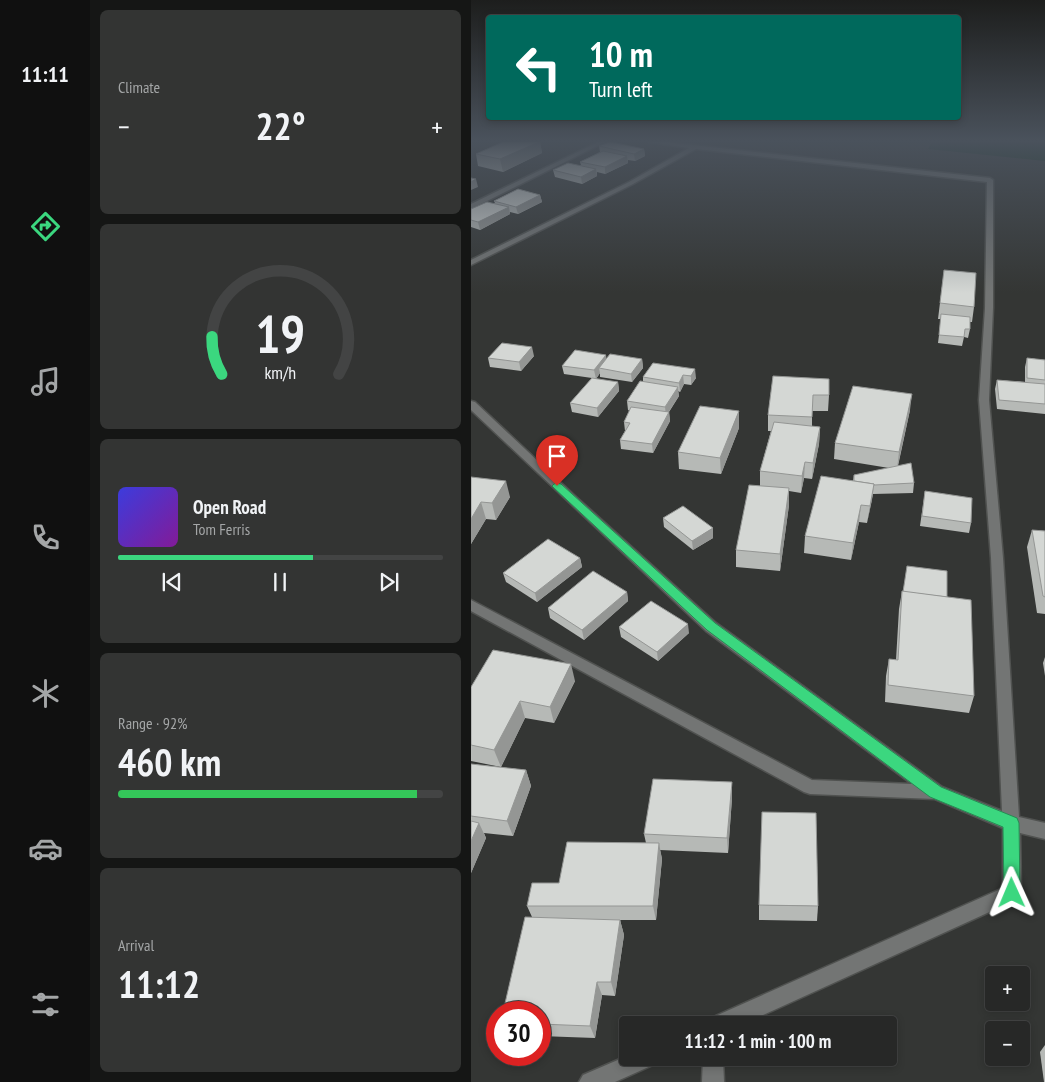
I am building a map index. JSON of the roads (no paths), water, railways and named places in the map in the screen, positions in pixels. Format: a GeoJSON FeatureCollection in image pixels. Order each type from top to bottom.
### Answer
{"type":"FeatureCollection","features":[{"type":"Feature","properties":{"kind":"street"},"geometry":{"type":"LineString","coordinates":[[471,207],[500,192]]}},
{"type":"Feature","properties":{"kind":"street"},"geometry":{"type":"LineString","coordinates":[[471,263],[610,192]]}},
{"type":"Feature","properties":{"kind":"street"},"geometry":{"type":"LineString","coordinates":[[738,1016],[1012,893],[1011,823],[997,558],[984,400],[989,308],[990,192]]}},
{"type":"Feature","properties":{"kind":"street"},"geometry":{"type":"LineString","coordinates":[[471,404],[571,499],[711,626],[936,792],[1011,823],[1045,830]]}},
{"type":"Feature","properties":{"kind":"street"},"geometry":{"type":"LineString","coordinates":[[471,605],[810,787],[936,792]]}},
{"type":"Feature","properties":{"kind":"street"},"geometry":{"type":"LineString","coordinates":[[591,1082],[628,1066]]}},
{"type":"Feature","properties":{"kind":"street"},"geometry":{"type":"LineString","coordinates":[[713,1066],[713,1082]]}}]}
